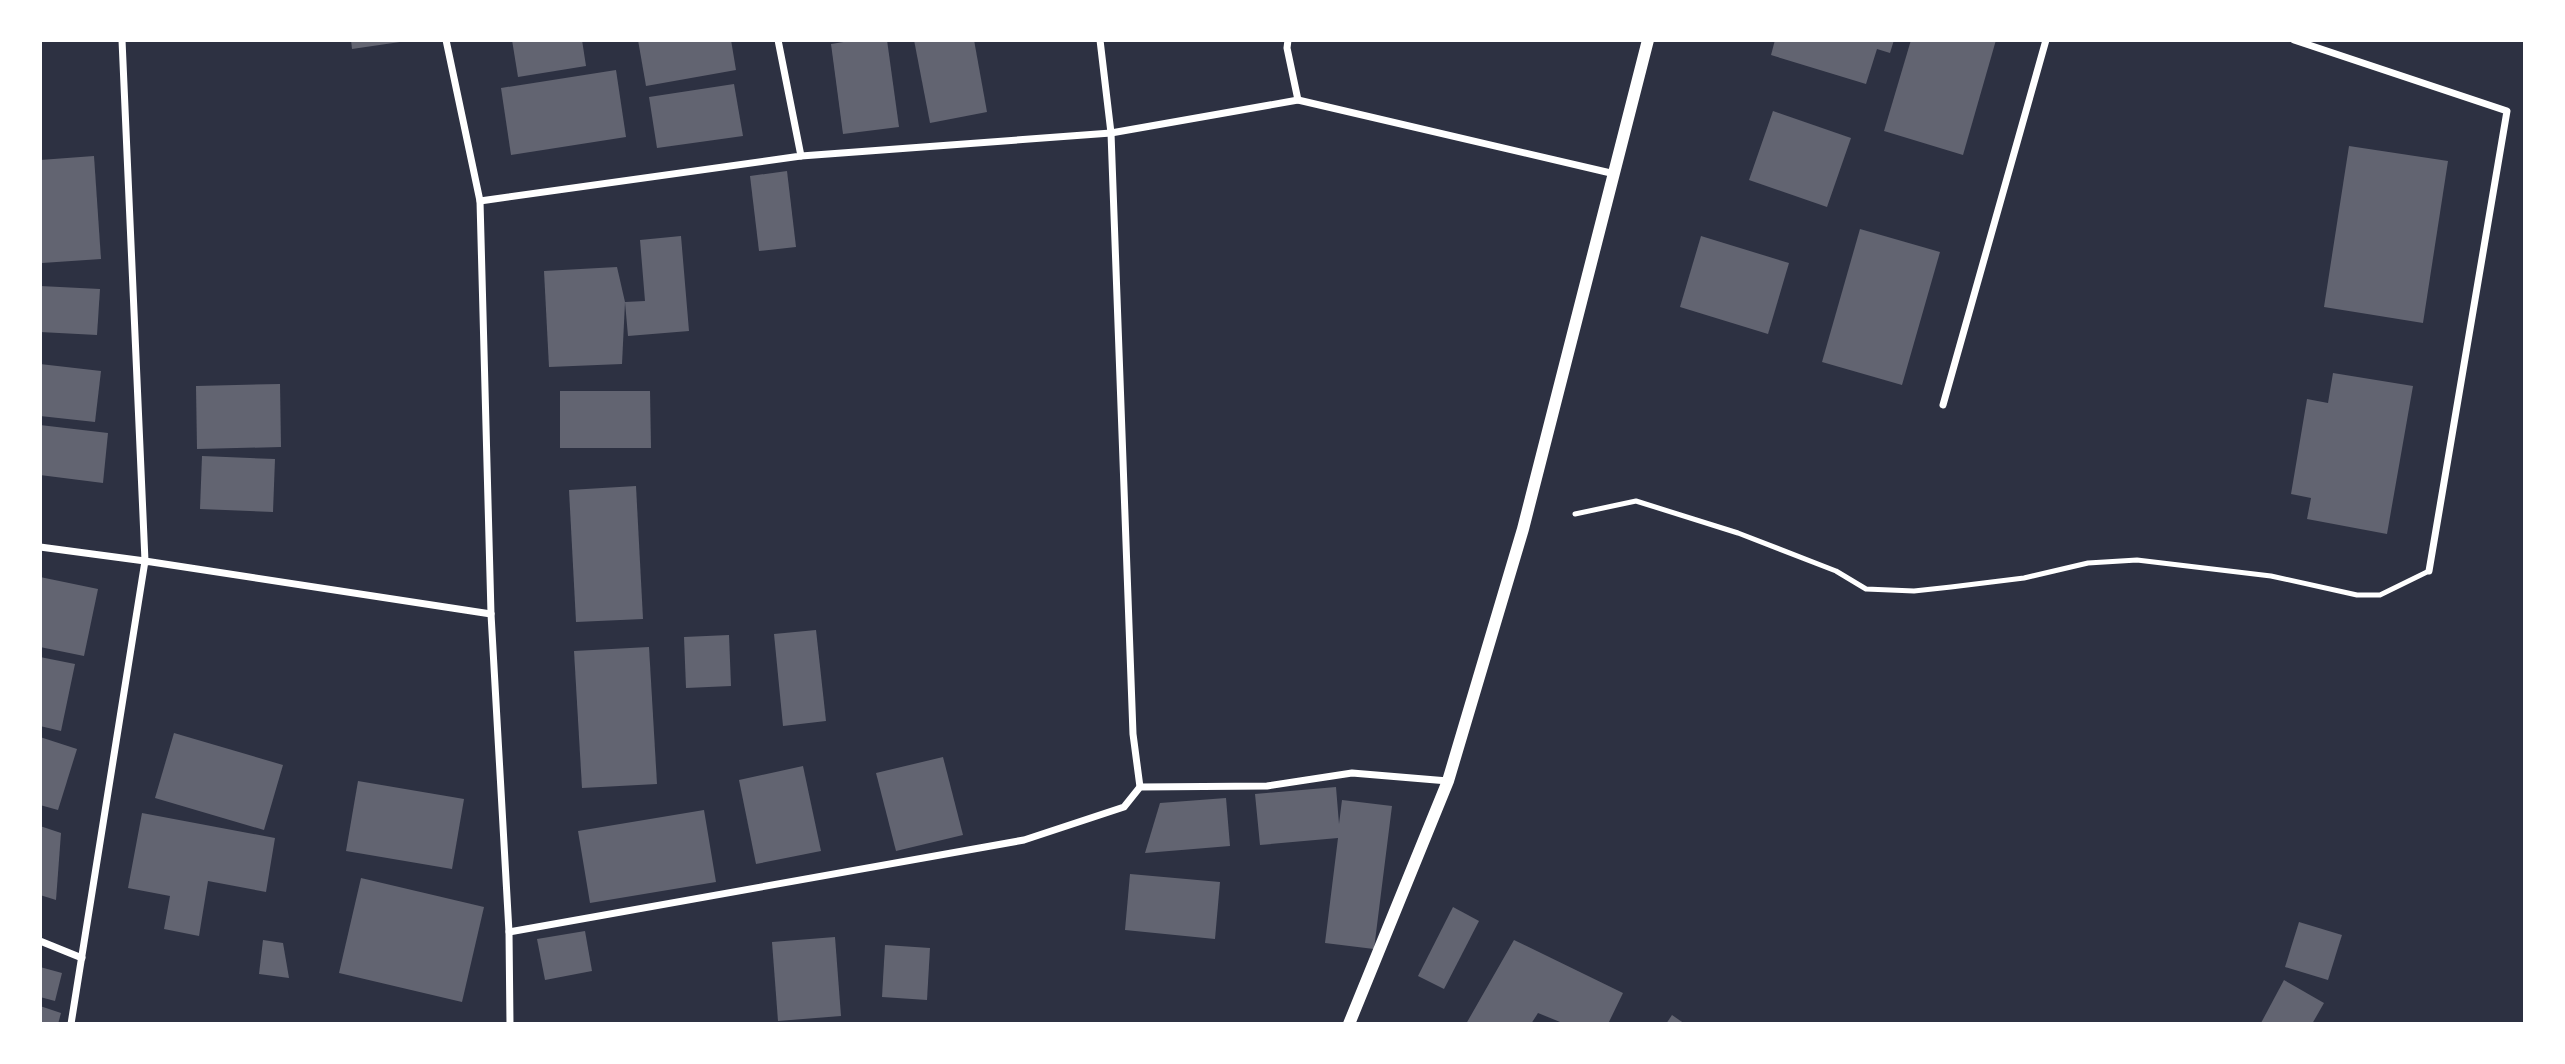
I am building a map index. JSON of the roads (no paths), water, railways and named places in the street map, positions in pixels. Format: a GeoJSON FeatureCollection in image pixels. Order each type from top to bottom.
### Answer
{"type":"FeatureCollection","features":[{"type":"Feature","properties":{"kind":"street"},"geometry":{"type":"LineString","coordinates":[[71,1024],[145,561],[121,40]]}},
{"type":"Feature","properties":{"kind":"street"},"geometry":{"type":"LineString","coordinates":[[446,40],[480,201],[491,614],[509,932],[510,1024]]}},
{"type":"Feature","properties":{"kind":"street"},"geometry":{"type":"LineString","coordinates":[[778,40],[801,156]]}},
{"type":"Feature","properties":{"kind":"street"},"geometry":{"type":"LineString","coordinates":[[509,932],[1024,840],[1124,807],[1140,787],[1133,734],[1111,134],[1100,40]]}},
{"type":"Feature","properties":{"kind":"street"},"geometry":{"type":"LineString","coordinates":[[1288,40],[1287,48],[1298,100]]}},
{"type":"Feature","properties":{"kind":"street"},"geometry":{"type":"LineString","coordinates":[[1349,1024],[1448,781],[1523,529],[1648,40]]}},
{"type":"Feature","properties":{"kind":"street"},"geometry":{"type":"LineString","coordinates":[[1943,405],[2046,40]]}},
{"type":"Feature","properties":{"kind":"street"},"geometry":{"type":"LineString","coordinates":[[2294,40],[2507,111],[2429,571]]}},
{"type":"Feature","properties":{"kind":"street"},"geometry":{"type":"LineString","coordinates":[[480,201],[801,156],[1111,134],[1298,100],[1615,174]]}},
{"type":"Feature","properties":{"kind":"street"},"geometry":{"type":"LineString","coordinates":[[40,547],[491,614]]}},
{"type":"Feature","properties":{"kind":"street"},"geometry":{"type":"LineString","coordinates":[[1140,787],[1267,786],[1352,773],[1448,781]]}},
{"type":"Feature","properties":{"kind":"street"},"geometry":{"type":"LineString","coordinates":[[40,941],[82,958]]}},
{"type":"Feature","properties":{"kind":"lane"},"geometry":{"type":"LineString","coordinates":[[1576,514],[1636,501],[1738,533],[1836,571],[1866,589],[1914,591],[2024,578],[2088,563],[2137,560],[2271,576],[2357,595],[2381,595],[2429,571]]}}]}
